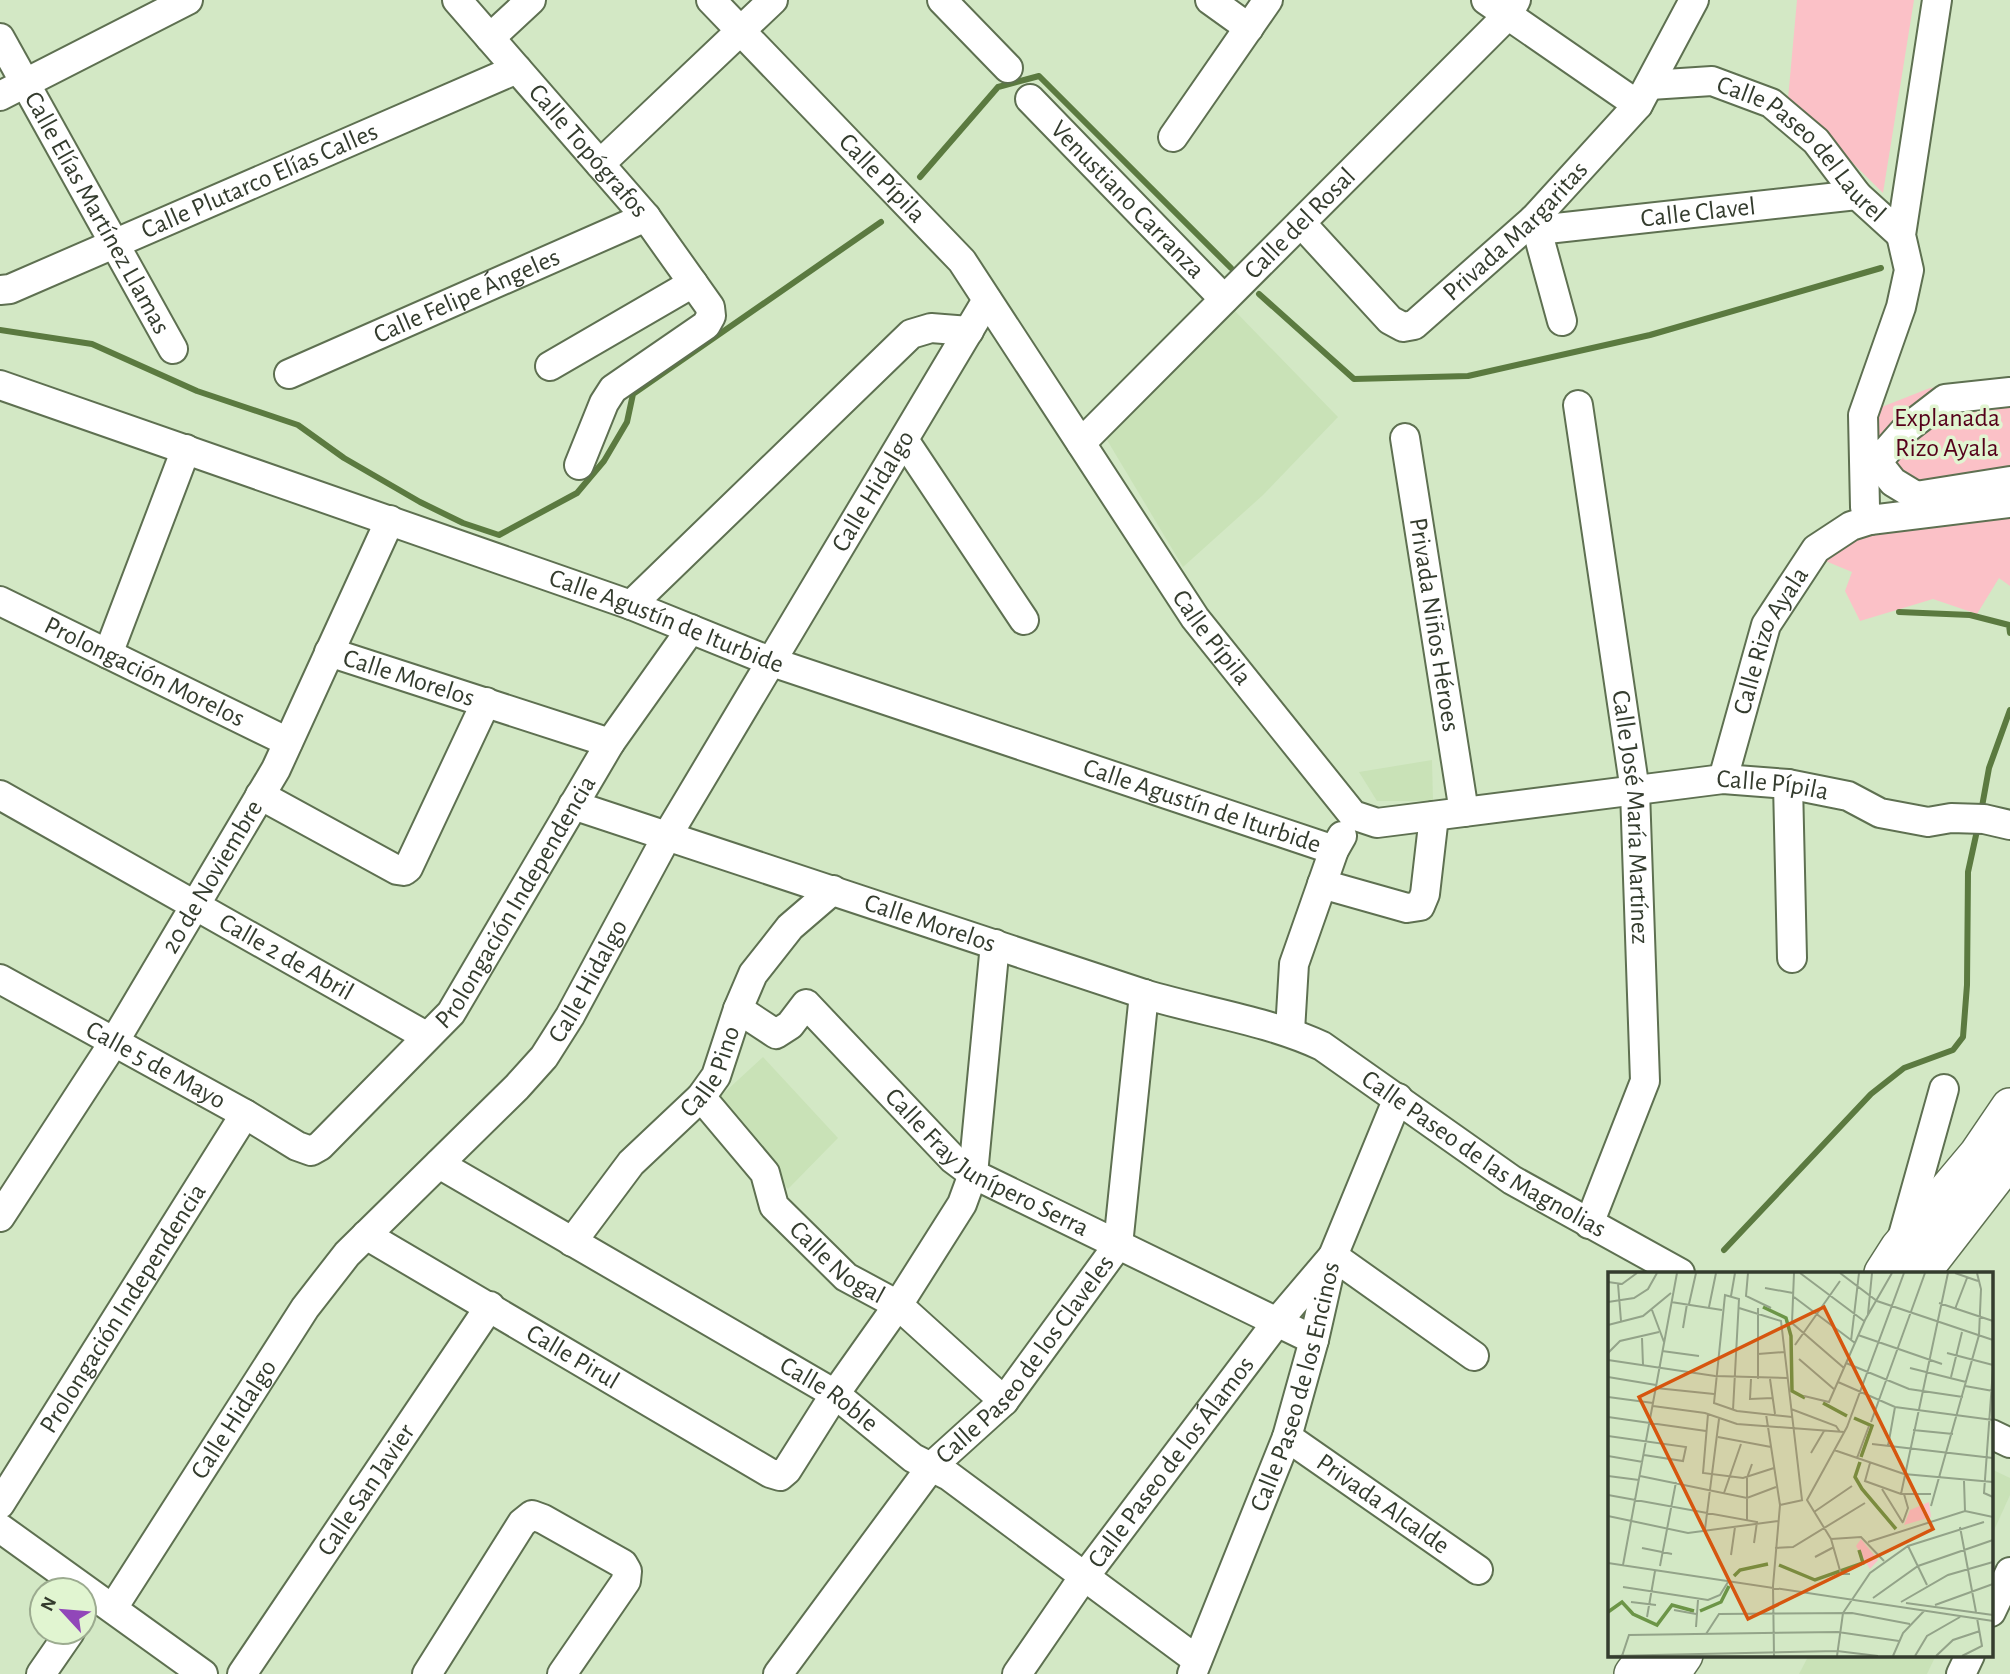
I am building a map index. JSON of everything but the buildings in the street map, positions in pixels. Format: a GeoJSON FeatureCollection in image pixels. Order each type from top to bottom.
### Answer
{"type":"FeatureCollection","features":[{"type":"Feature","properties":{"kind":"main road"},"geometry":{"type":"LineString","coordinates":[[1901,1265],[2010,1107]]}},
{"type":"Feature","properties":{"kind":"main road"},"geometry":{"type":"LineString","coordinates":[[1901,1265],[2010,1158]]}},
{"type":"Feature","properties":{"kind":"main road"},"geometry":{"type":"LineString","coordinates":[[1633,1674],[1671,1660]]}},
{"type":"Feature","properties":{"kind":"street"},"geometry":{"type":"LineString","coordinates":[[0,96],[188,0]]}},
{"type":"Feature","properties":{"kind":"street","name":"Calle Topógrafos"},"geometry":{"type":"LineString","coordinates":[[457,0],[646,217],[710,307],[711,316],[706,325],[613,389],[604,403],[579,465]]}},
{"type":"Feature","properties":{"kind":"street"},"geometry":{"type":"LineString","coordinates":[[490,38],[531,0]]}},
{"type":"Feature","properties":{"kind":"street","name":"Calle Pípila"},"geometry":{"type":"LineString","coordinates":[[711,0],[962,261],[1195,618],[1353,815],[1377,823],[1723,779],[1788,784],[1849,796],[1880,813],[1940,820],[1997,822]]}},
{"type":"Feature","properties":{"kind":"street"},"geometry":{"type":"LineString","coordinates":[[600,164],[774,0]]}},
{"type":"Feature","properties":{"kind":"street"},"geometry":{"type":"LineString","coordinates":[[942,0],[1008,68]]}},
{"type":"Feature","properties":{"kind":"street"},"geometry":{"type":"LineString","coordinates":[[1210,0],[1249,28]]}},
{"type":"Feature","properties":{"kind":"street"},"geometry":{"type":"LineString","coordinates":[[1173,137],[1268,0]]}},
{"type":"Feature","properties":{"kind":"street","name":"Privada Margaritas"},"geometry":{"type":"LineString","coordinates":[[1301,223],[1390,320],[1403,327],[1414,325],[1536,225],[1644,95],[1694,0]]}},
{"type":"Feature","properties":{"kind":"street"},"geometry":{"type":"LineString","coordinates":[[1862,518],[1870,452],[1863,415],[1901,307],[1909,270],[1901,235],[1937,0]]}},
{"type":"Feature","properties":{"kind":"street"},"geometry":{"type":"LineString","coordinates":[[1503,5],[1644,95]]}},
{"type":"Feature","properties":{"kind":"street","name":"Calle del Rosal"},"geometry":{"type":"LineString","coordinates":[[1081,443],[1301,223],[1503,5]]}},
{"type":"Feature","properties":{"kind":"street","name":"Calle Elías Martínez Llamas"},"geometry":{"type":"LineString","coordinates":[[0,38],[173,349]]}},
{"type":"Feature","properties":{"kind":"street","name":"Calle Plutarco Elías Calles"},"geometry":{"type":"LineString","coordinates":[[0,290],[10,289],[517,69]]}},
{"type":"Feature","properties":{"kind":"street","name":"Calle Paseo del Laurel"},"geometry":{"type":"LineString","coordinates":[[1644,95],[1712,81],[1770,103],[1816,141],[1857,195],[1901,235]]}},
{"type":"Feature","properties":{"kind":"street","name":"Venustiano Carranza"},"geometry":{"type":"LineString","coordinates":[[1030,99],[1224,299]]}},
{"type":"Feature","properties":{"kind":"street","name":"Calle Clavel"},"geometry":{"type":"LineString","coordinates":[[1536,225],[1857,195]]}},
{"type":"Feature","properties":{"kind":"street","name":"Calle Felipe Ángeles"},"geometry":{"type":"LineString","coordinates":[[289,374],[646,217]]}},
{"type":"Feature","properties":{"kind":"street"},"geometry":{"type":"LineString","coordinates":[[1536,225],[1562,321]]}},
{"type":"Feature","properties":{"kind":"street"},"geometry":{"type":"LineString","coordinates":[[550,366],[693,283]]}},
{"type":"Feature","properties":{"kind":"street","name":"Calle Hidalgo"},"geometry":{"type":"LineString","coordinates":[[98,1604],[305,1308],[347,1254],[517,1087],[544,1057],[570,1016],[667,836],[987,300]]}},
{"type":"Feature","properties":{"kind":"street"},"geometry":{"type":"LineString","coordinates":[[631,605],[911,334],[931,328],[969,331]]}},
{"type":"Feature","properties":{"kind":"street","name":"Calle Agustín de Iturbide"},"geometry":{"type":"LineString","coordinates":[[0,385],[631,605],[772,662],[1334,850]]}},
{"type":"Feature","properties":{"kind":"street"},"geometry":{"type":"LineString","coordinates":[[1870,452],[1945,399],[2010,392]]}},
{"type":"Feature","properties":{"kind":"street","name":"Calle José María Martínez"},"geometry":{"type":"LineString","coordinates":[[1578,405],[1635,791],[1645,1081],[1589,1224]]}},
{"type":"Feature","properties":{"kind":"street","name":"Privada Niños Héroes"},"geometry":{"type":"LineString","coordinates":[[1405,438],[1464,812]]}},
{"type":"Feature","properties":{"kind":"street"},"geometry":{"type":"LineString","coordinates":[[904,440],[1024,620]]}},
{"type":"Feature","properties":{"kind":"street"},"geometry":{"type":"LineString","coordinates":[[108,654],[186,449]]}},
{"type":"Feature","properties":{"kind":"street"},"geometry":{"type":"LineString","coordinates":[[1870,452],[1893,482],[1916,496]]}},
{"type":"Feature","properties":{"kind":"street","name":"Calle Rizo Ayala"},"geometry":{"type":"LineString","coordinates":[[1723,779],[1766,625],[1816,549],[1862,518],[1916,496],[2010,481]]}},
{"type":"Feature","properties":{"kind":"street","name":"Calle Rizo Ayala"},"geometry":{"type":"LineString","coordinates":[[1862,518],[2010,503]]}},
{"type":"Feature","properties":{"kind":"street","name":"20 de Noviembre"},"geometry":{"type":"LineString","coordinates":[[0,1217],[114,1042],[260,795],[288,743],[390,520]]}},
{"type":"Feature","properties":{"kind":"street","name":"Prolongación Morelos"},"geometry":{"type":"LineString","coordinates":[[0,601],[288,743]]}},
{"type":"Feature","properties":{"kind":"street","name":"Prolongación Independencia"},"geometry":{"type":"LineString","coordinates":[[311,1150],[320,1146],[451,1013],[610,743],[691,629]]}},
{"type":"Feature","properties":{"kind":"street","name":"Calle Morelos"},"geometry":{"type":"LineString","coordinates":[[329,652],[610,743]]}},
{"type":"Feature","properties":{"kind":"street"},"geometry":{"type":"LineString","coordinates":[[260,795],[397,870],[404,871],[408,868],[485,702]]}},
{"type":"Feature","properties":{"kind":"street"},"geometry":{"type":"LineString","coordinates":[[1788,784],[1792,958]]}},
{"type":"Feature","properties":{"kind":"street","name":"Calle 2 de Abril"},"geometry":{"type":"LineString","coordinates":[[0,795],[426,1036]]}},
{"type":"Feature","properties":{"kind":"street","name":"Calle Morelos"},"geometry":{"type":"LineString","coordinates":[[573,804],[1144,994],[1192,1009],[1290,1031]]}},
{"type":"Feature","properties":{"kind":"street"},"geometry":{"type":"LineString","coordinates":[[1290,1031],[1294,964],[1334,850],[1353,815]]}},
{"type":"Feature","properties":{"kind":"street"},"geometry":{"type":"LineString","coordinates":[[1322,884],[1408,908],[1420,906],[1425,894],[1434,816]]}},
{"type":"Feature","properties":{"kind":"street","name":"Calle Pino"},"geometry":{"type":"LineString","coordinates":[[572,1242],[631,1163],[701,1097],[716,1076],[738,1009],[753,974],[790,927],[833,890]]}},
{"type":"Feature","properties":{"kind":"street"},"geometry":{"type":"LineString","coordinates":[[835,1394],[898,1305],[961,1204],[973,1174],[995,944]]}},
{"type":"Feature","properties":{"kind":"street","name":"Calle 5 de Mayo"},"geometry":{"type":"LineString","coordinates":[[0,979],[245,1114],[297,1146],[311,1150]]}},
{"type":"Feature","properties":{"kind":"street","name":"Calle Paseo de los Claveles"},"geometry":{"type":"LineString","coordinates":[[778,1674],[931,1467],[1004,1401],[1118,1245],[1144,994]]}},
{"type":"Feature","properties":{"kind":"street","name":"Calle Fray Junípero Serra"},"geometry":{"type":"LineString","coordinates":[[738,1009],[776,1034],[790,1025],[806,1004],[953,1159],[973,1174],[1314,1340]]}},
{"type":"Feature","properties":{"kind":"street","name":"Calle Paseo de las Magnolias"},"geometry":{"type":"LineString","coordinates":[[1290,1031],[1322,1046],[1512,1180],[1677,1272]]}},
{"type":"Feature","properties":{"kind":"street"},"geometry":{"type":"LineString","coordinates":[[1901,1265],[1944,1089]]}},
{"type":"Feature","properties":{"kind":"street","name":"Calle Nogal"},"geometry":{"type":"LineString","coordinates":[[701,1097],[765,1173],[774,1206],[846,1277],[898,1305],[1004,1401]]}},
{"type":"Feature","properties":{"kind":"street","name":"Calle Paseo de los Encinos"},"geometry":{"type":"LineString","coordinates":[[1194,1667],[1287,1437],[1314,1340],[1333,1256],[1398,1098]]}},
{"type":"Feature","properties":{"kind":"street","name":"Prolongación Independencia"},"geometry":{"type":"LineString","coordinates":[[0,1504],[245,1114]]}},
{"type":"Feature","properties":{"kind":"street","name":"Calle Roble"},"geometry":{"type":"LineString","coordinates":[[439,1164],[835,1394],[913,1458],[949,1476],[1085,1577],[1194,1667]]}},
{"type":"Feature","properties":{"kind":"street","name":"Calle Pirul"},"geometry":{"type":"LineString","coordinates":[[366,1235],[770,1473],[780,1476],[787,1470],[835,1394]]}},
{"type":"Feature","properties":{"kind":"street"},"geometry":{"type":"LineString","coordinates":[[1333,1256],[1474,1356]]}},
{"type":"Feature","properties":{"kind":"street","name":"Calle Paseo de los Álamos"},"geometry":{"type":"LineString","coordinates":[[1017,1674],[1085,1577],[1277,1322],[1333,1256]]}},
{"type":"Feature","properties":{"kind":"street","name":"Calle San Javier"},"geometry":{"type":"LineString","coordinates":[[242,1674],[490,1307]]}},
{"type":"Feature","properties":{"kind":"street"},"geometry":{"type":"LineString","coordinates":[[1993,1435],[2010,1443]]}},
{"type":"Feature","properties":{"kind":"street","name":"Privada Alcalde"},"geometry":{"type":"LineString","coordinates":[[1287,1437],[1478,1570]]}},
{"type":"Feature","properties":{"kind":"street"},"geometry":{"type":"LineString","coordinates":[[427,1674],[522,1523],[532,1515],[623,1564],[627,1571],[626,1581],[562,1674]]}},
{"type":"Feature","properties":{"kind":"street"},"geometry":{"type":"LineString","coordinates":[[0,1528],[60,1576]]}},
{"type":"Feature","properties":{"kind":"street"},"geometry":{"type":"LineString","coordinates":[[1993,1608],[2010,1572]]}},
{"type":"Feature","properties":{"kind":"street"},"geometry":{"type":"LineString","coordinates":[[98,1606],[203,1674]]}},
{"type":"Feature","properties":{"kind":"street"},"geometry":{"type":"LineString","coordinates":[[41,1674],[60,1646]]}},
{"type":"Feature","properties":{"kind":"street"},"geometry":{"type":"LineString","coordinates":[[1961,1674],[1970,1656]]}},
{"type":"Feature","properties":{"kind":"shaded area"},"geometry":{"type":"Polygon","coordinates":[[[1232,308],[1338,417],[1263,495],[1183,567],[1104,435],[1232,308]]]}},
{"type":"Feature","properties":{"kind":"shaded area"},"geometry":{"type":"Polygon","coordinates":[[[1432,760],[1433,801],[1377,801],[1359,772],[1432,760]]]}},
{"type":"Feature","properties":{"kind":"shaded area"},"geometry":{"type":"Polygon","coordinates":[[[763,1057],[838,1138],[788,1189],[714,1102],[763,1057]]]}},
{"type":"Feature","properties":{"kind":"shaded area"},"geometry":{"type":"Polygon","coordinates":[[[1993,1470],[2010,1478],[2010,1495],[1993,1533],[1993,1470]]]}},
{"type":"Feature","properties":{"kind":"shaded area"},"geometry":{"type":"Polygon","coordinates":[[[1808,1656],[1936,1656],[1927,1674],[1799,1674],[1808,1656]]]}},
{"type":"Feature","properties":{"kind":"green space"},"geometry":{"type":"Polygon","coordinates":[[[1797,0],[1914,0],[1883,193],[1788,99],[1797,0]]]}},
{"type":"Feature","properties":{"kind":"green space","name":"Explanada Rizo Ayala"},"geometry":{"type":"Polygon","coordinates":[[[2010,380],[2010,470],[1926,483],[1901,476],[1883,461],[1869,412],[1930,388],[2010,380]]]}},
{"type":"Feature","properties":{"kind":"green space"},"geometry":{"type":"Polygon","coordinates":[[[2010,512],[2010,586],[1999,578],[1977,614],[1933,599],[1860,621],[1845,591],[1852,572],[1823,560],[1852,534],[2010,512]]]}},
{"type":"Feature","properties":{"kind":"waterway"},"geometry":{"type":"LineString","coordinates":[[920,177],[998,87],[1039,76],[1231,268]]}},
{"type":"Feature","properties":{"kind":"waterway"},"geometry":{"type":"LineString","coordinates":[[0,330],[92,344],[197,391],[298,425],[344,458],[420,502],[463,523],[499,535],[577,493],[604,461],[627,422],[633,394],[881,222]]}},
{"type":"Feature","properties":{"kind":"waterway"},"geometry":{"type":"LineString","coordinates":[[1259,294],[1354,379],[1468,376],[1650,335],[1881,268]]}},
{"type":"Feature","properties":{"kind":"waterway"},"geometry":{"type":"LineString","coordinates":[[1899,612],[1970,615],[2009,625],[2010,633]]}},
{"type":"Feature","properties":{"kind":"waterway"},"geometry":{"type":"LineString","coordinates":[[1981,812],[1989,768],[2010,710]]}},
{"type":"Feature","properties":{"kind":"waterway"},"geometry":{"type":"LineString","coordinates":[[1724,1250],[1871,1094],[1904,1068],[1953,1050],[1963,1037],[1967,985],[1968,872],[1978,826]]}}]}
